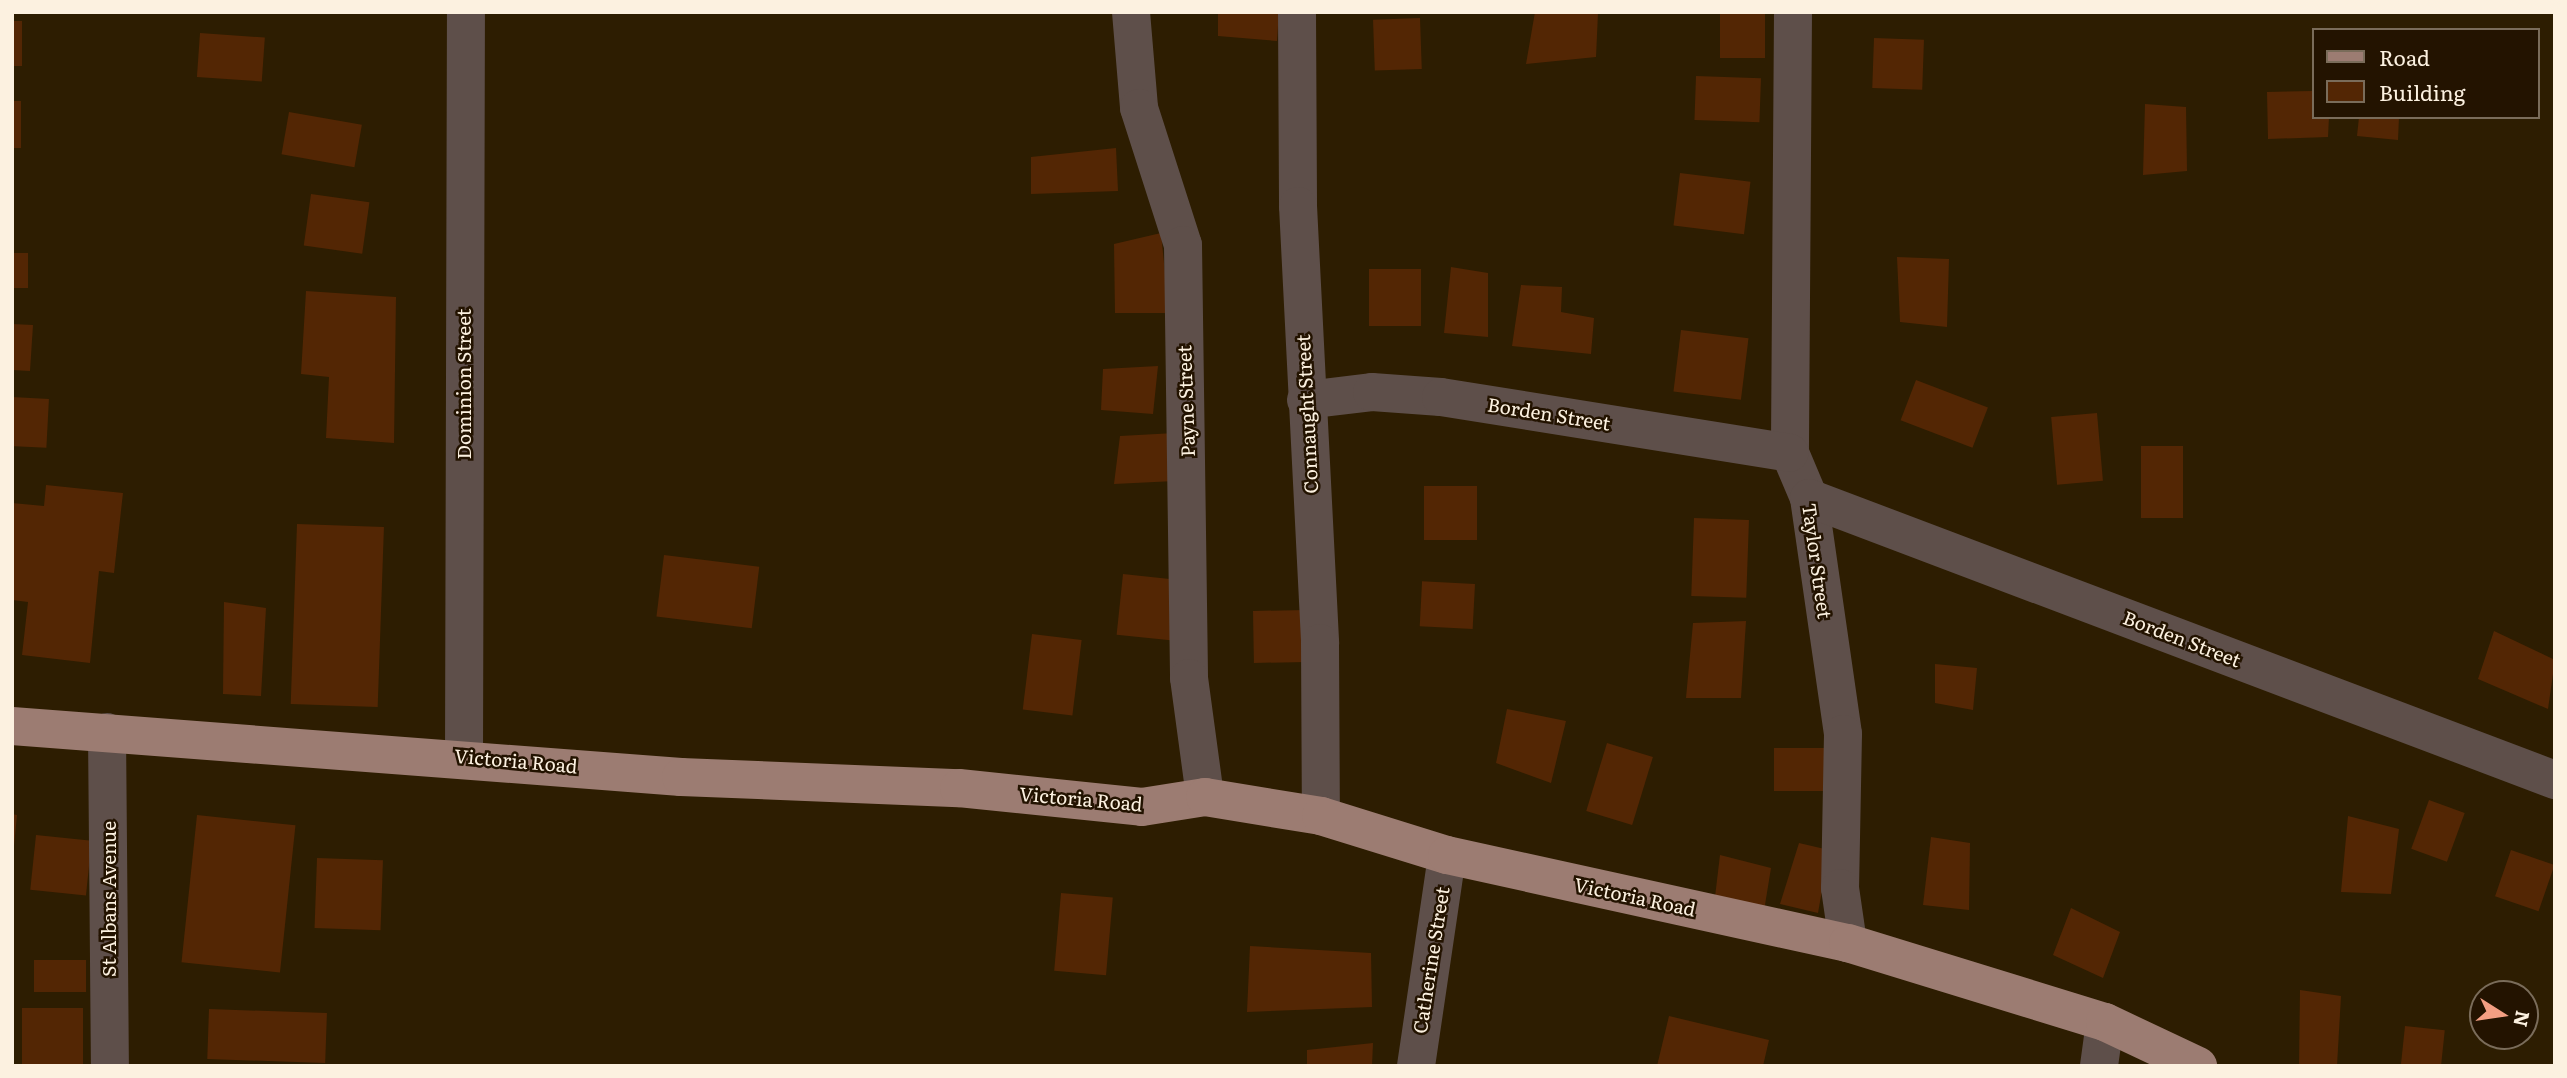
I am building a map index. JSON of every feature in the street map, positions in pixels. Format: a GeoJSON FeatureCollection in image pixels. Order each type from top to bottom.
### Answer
{"type":"FeatureCollection","features":[{"type":"Feature","properties":{"kind":"main road","name":"Victoria Road"},"geometry":{"type":"LineString","coordinates":[[12,726],[464,757],[681,777],[959,788],[1142,807],[1205,797],[1321,816],[1447,855],[1848,943],[2105,1022],[2198,1066]]}},
{"type":"Feature","properties":{"kind":"street","name":"Dominion Street"},"geometry":{"type":"LineString","coordinates":[[464,757],[466,12]]}},
{"type":"Feature","properties":{"kind":"street","name":"Payne Street"},"geometry":{"type":"LineString","coordinates":[[1131,12],[1139,108],[1183,245],[1189,678],[1205,797]]}},
{"type":"Feature","properties":{"kind":"street","name":"Connaught Street"},"geometry":{"type":"LineString","coordinates":[[1297,12],[1306,400],[1320,643],[1321,816]]}},
{"type":"Feature","properties":{"kind":"street","name":"Taylor Street"},"geometry":{"type":"LineString","coordinates":[[1793,12],[1790,453],[1809,498],[1843,734],[1840,888],[1848,943]]}},
{"type":"Feature","properties":{"kind":"street","name":"Borden Street"},"geometry":{"type":"LineString","coordinates":[[1306,400],[1372,392],[1441,397],[1790,453]]}},
{"type":"Feature","properties":{"kind":"street","name":"Borden Street"},"geometry":{"type":"LineString","coordinates":[[1809,498],[2555,780]]}},
{"type":"Feature","properties":{"kind":"street","name":"St Albans Avenue"},"geometry":{"type":"LineString","coordinates":[[107,732],[110,1066]]}},
{"type":"Feature","properties":{"kind":"street","name":"Catherine Street"},"geometry":{"type":"LineString","coordinates":[[1416,1066],[1447,855]]}},
{"type":"Feature","properties":{"kind":"street"},"geometry":{"type":"LineString","coordinates":[[2099,1066],[2105,1022]]}},
{"type":"Feature","properties":{"kind":"building"},"geometry":{"type":"Polygon","coordinates":[[[1218,12],[1279,12],[1277,41],[1218,36],[1218,12]]]}},
{"type":"Feature","properties":{"kind":"building"},"geometry":{"type":"Polygon","coordinates":[[[1535,12],[1598,13],[1596,57],[1526,64],[1535,12]]]}},
{"type":"Feature","properties":{"kind":"building"},"geometry":{"type":"Polygon","coordinates":[[[1720,12],[1765,12],[1765,58],[1720,58],[1720,12]]]}},
{"type":"Feature","properties":{"kind":"building"},"geometry":{"type":"Polygon","coordinates":[[[1420,18],[1422,69],[1375,71],[1373,20],[1420,18]]]}},
{"type":"Feature","properties":{"kind":"building"},"geometry":{"type":"Polygon","coordinates":[[[12,21],[22,21],[22,66],[12,66],[12,21]]]}},
{"type":"Feature","properties":{"kind":"building"},"geometry":{"type":"Polygon","coordinates":[[[200,33],[265,38],[262,81],[197,77],[200,33]]]}},
{"type":"Feature","properties":{"kind":"building"},"geometry":{"type":"Polygon","coordinates":[[[1874,38],[1924,40],[1922,90],[1872,88],[1874,38]]]}},
{"type":"Feature","properties":{"kind":"building"},"geometry":{"type":"Polygon","coordinates":[[[1696,76],[1761,78],[1759,122],[1694,120],[1696,76]]]}},
{"type":"Feature","properties":{"kind":"building"},"geometry":{"type":"Polygon","coordinates":[[[2312,91],[2312,119],[2329,119],[2328,137],[2268,139],[2267,92],[2312,91]]]}},
{"type":"Feature","properties":{"kind":"building"},"geometry":{"type":"Polygon","coordinates":[[[12,101],[21,101],[21,148],[12,148],[12,101]]]}},
{"type":"Feature","properties":{"kind":"building"},"geometry":{"type":"Polygon","coordinates":[[[2145,104],[2186,107],[2187,171],[2143,175],[2145,104]]]}},
{"type":"Feature","properties":{"kind":"building"},"geometry":{"type":"Polygon","coordinates":[[[289,112],[362,125],[354,167],[282,154],[289,112]]]}},
{"type":"Feature","properties":{"kind":"building"},"geometry":{"type":"Polygon","coordinates":[[[2359,119],[2399,119],[2398,140],[2357,136],[2359,119]]]}},
{"type":"Feature","properties":{"kind":"building"},"geometry":{"type":"Polygon","coordinates":[[[1116,148],[1118,191],[1031,194],[1031,157],[1116,148]]]}},
{"type":"Feature","properties":{"kind":"building"},"geometry":{"type":"Polygon","coordinates":[[[1680,173],[1750,182],[1744,234],[1674,226],[1680,173]]]}},
{"type":"Feature","properties":{"kind":"building"},"geometry":{"type":"Polygon","coordinates":[[[311,194],[369,202],[362,254],[304,245],[311,194]]]}},
{"type":"Feature","properties":{"kind":"building"},"geometry":{"type":"Polygon","coordinates":[[[1161,233],[1169,313],[1115,313],[1114,244],[1161,233]]]}},
{"type":"Feature","properties":{"kind":"building"},"geometry":{"type":"Polygon","coordinates":[[[12,253],[28,253],[28,288],[12,288],[12,253]]]}},
{"type":"Feature","properties":{"kind":"building"},"geometry":{"type":"Polygon","coordinates":[[[1897,257],[1949,259],[1947,327],[1900,322],[1897,257]]]}},
{"type":"Feature","properties":{"kind":"building"},"geometry":{"type":"Polygon","coordinates":[[[1451,267],[1488,273],[1488,337],[1444,333],[1451,267]]]}},
{"type":"Feature","properties":{"kind":"building"},"geometry":{"type":"Polygon","coordinates":[[[1369,269],[1421,269],[1421,326],[1369,326],[1369,269]]]}},
{"type":"Feature","properties":{"kind":"building"},"geometry":{"type":"Polygon","coordinates":[[[1521,285],[1562,287],[1561,312],[1594,318],[1591,354],[1512,346],[1521,285]]]}},
{"type":"Feature","properties":{"kind":"building"},"geometry":{"type":"Polygon","coordinates":[[[306,291],[396,297],[394,443],[326,438],[329,377],[301,374],[306,291]]]}},
{"type":"Feature","properties":{"kind":"building"},"geometry":{"type":"Polygon","coordinates":[[[12,324],[33,325],[30,371],[12,370],[12,324]]]}},
{"type":"Feature","properties":{"kind":"building"},"geometry":{"type":"Polygon","coordinates":[[[1681,330],[1748,338],[1741,400],[1673,392],[1681,330]]]}},
{"type":"Feature","properties":{"kind":"building"},"geometry":{"type":"Polygon","coordinates":[[[1158,366],[1153,414],[1101,410],[1103,369],[1158,366]]]}},
{"type":"Feature","properties":{"kind":"building"},"geometry":{"type":"Polygon","coordinates":[[[1916,380],[1988,408],[1972,448],[1901,420],[1916,380]]]}},
{"type":"Feature","properties":{"kind":"building"},"geometry":{"type":"Polygon","coordinates":[[[12,397],[49,399],[46,448],[12,446],[12,397]]]}},
{"type":"Feature","properties":{"kind":"building"},"geometry":{"type":"Polygon","coordinates":[[[2097,413],[2103,481],[2057,485],[2051,417],[2097,413]]]}},
{"type":"Feature","properties":{"kind":"building"},"geometry":{"type":"Polygon","coordinates":[[[1175,433],[1175,481],[1114,484],[1120,436],[1175,433]]]}},
{"type":"Feature","properties":{"kind":"building"},"geometry":{"type":"Polygon","coordinates":[[[2141,446],[2183,446],[2183,518],[2141,518],[2141,446]]]}},
{"type":"Feature","properties":{"kind":"building"},"geometry":{"type":"Polygon","coordinates":[[[46,485],[123,493],[114,573],[99,571],[90,663],[22,655],[28,602],[12,600],[12,503],[44,506],[46,485]]]}},
{"type":"Feature","properties":{"kind":"building"},"geometry":{"type":"Polygon","coordinates":[[[1424,486],[1477,486],[1477,540],[1424,540],[1424,486]]]}},
{"type":"Feature","properties":{"kind":"building"},"geometry":{"type":"Polygon","coordinates":[[[1694,518],[1749,520],[1746,598],[1691,596],[1694,518]]]}},
{"type":"Feature","properties":{"kind":"building"},"geometry":{"type":"Polygon","coordinates":[[[297,524],[384,527],[378,707],[291,704],[297,524]]]}},
{"type":"Feature","properties":{"kind":"building"},"geometry":{"type":"Polygon","coordinates":[[[664,555],[759,567],[752,628],[656,617],[664,555]]]}},
{"type":"Feature","properties":{"kind":"building"},"geometry":{"type":"Polygon","coordinates":[[[1123,574],[1177,580],[1170,640],[1117,635],[1123,574]]]}},
{"type":"Feature","properties":{"kind":"building"},"geometry":{"type":"Polygon","coordinates":[[[1422,581],[1475,584],[1473,629],[1420,626],[1422,581]]]}},
{"type":"Feature","properties":{"kind":"building"},"geometry":{"type":"Polygon","coordinates":[[[224,602],[266,608],[261,696],[223,694],[224,602]]]}},
{"type":"Feature","properties":{"kind":"building"},"geometry":{"type":"Polygon","coordinates":[[[1306,610],[1307,662],[1254,663],[1253,611],[1306,610]]]}},
{"type":"Feature","properties":{"kind":"building"},"geometry":{"type":"Polygon","coordinates":[[[1746,621],[1741,698],[1686,698],[1693,623],[1746,621]]]}},
{"type":"Feature","properties":{"kind":"building"},"geometry":{"type":"Polygon","coordinates":[[[2494,631],[2555,660],[2548,709],[2478,679],[2494,631]]]}},
{"type":"Feature","properties":{"kind":"building"},"geometry":{"type":"Polygon","coordinates":[[[1032,634],[1082,640],[1072,716],[1023,709],[1032,634]]]}},
{"type":"Feature","properties":{"kind":"building"},"geometry":{"type":"Polygon","coordinates":[[[1935,664],[1977,668],[1973,710],[1935,703],[1935,664]]]}},
{"type":"Feature","properties":{"kind":"building"},"geometry":{"type":"Polygon","coordinates":[[[1507,709],[1566,721],[1551,783],[1496,763],[1507,709]]]}},
{"type":"Feature","properties":{"kind":"building"},"geometry":{"type":"Polygon","coordinates":[[[1607,743],[1653,757],[1632,825],[1586,811],[1607,743]]]}},
{"type":"Feature","properties":{"kind":"building"},"geometry":{"type":"Polygon","coordinates":[[[1774,748],[1827,748],[1827,791],[1774,791],[1774,748]]]}},
{"type":"Feature","properties":{"kind":"building"},"geometry":{"type":"Polygon","coordinates":[[[2429,800],[2465,813],[2447,862],[2411,849],[2429,800]]]}},
{"type":"Feature","properties":{"kind":"building"},"geometry":{"type":"Polygon","coordinates":[[[12,814],[17,815],[14,846],[12,846],[12,814]]]}},
{"type":"Feature","properties":{"kind":"building"},"geometry":{"type":"Polygon","coordinates":[[[197,815],[295,825],[280,973],[182,962],[197,815]]]}},
{"type":"Feature","properties":{"kind":"building"},"geometry":{"type":"Polygon","coordinates":[[[2348,816],[2399,829],[2391,894],[2341,892],[2348,816]]]}},
{"type":"Feature","properties":{"kind":"building"},"geometry":{"type":"Polygon","coordinates":[[[36,835],[92,841],[86,896],[30,890],[36,835]]]}},
{"type":"Feature","properties":{"kind":"building"},"geometry":{"type":"Polygon","coordinates":[[[1931,837],[1970,843],[1969,910],[1923,905],[1931,837]]]}},
{"type":"Feature","properties":{"kind":"building"},"geometry":{"type":"Polygon","coordinates":[[[1799,843],[1829,850],[1818,913],[1780,904],[1799,843]]]}},
{"type":"Feature","properties":{"kind":"building"},"geometry":{"type":"Polygon","coordinates":[[[2511,850],[2554,865],[2539,911],[2495,896],[2511,850]]]}},
{"type":"Feature","properties":{"kind":"building"},"geometry":{"type":"Polygon","coordinates":[[[1720,855],[1771,868],[1764,911],[1715,897],[1720,855]]]}},
{"type":"Feature","properties":{"kind":"building"},"geometry":{"type":"Polygon","coordinates":[[[317,858],[383,860],[381,930],[315,928],[317,858]]]}},
{"type":"Feature","properties":{"kind":"building"},"geometry":{"type":"Polygon","coordinates":[[[1061,893],[1113,898],[1106,975],[1054,971],[1061,893]]]}},
{"type":"Feature","properties":{"kind":"building"},"geometry":{"type":"Polygon","coordinates":[[[2071,908],[2120,932],[2103,978],[2053,955],[2071,908]]]}},
{"type":"Feature","properties":{"kind":"building"},"geometry":{"type":"Polygon","coordinates":[[[1250,946],[1371,953],[1372,1007],[1247,1012],[1250,946]]]}},
{"type":"Feature","properties":{"kind":"building"},"geometry":{"type":"Polygon","coordinates":[[[34,960],[86,960],[86,992],[34,992],[34,960]]]}},
{"type":"Feature","properties":{"kind":"building"},"geometry":{"type":"Polygon","coordinates":[[[2300,990],[2341,996],[2337,1066],[2299,1066],[2300,990]]]}},
{"type":"Feature","properties":{"kind":"building"},"geometry":{"type":"Polygon","coordinates":[[[22,1008],[83,1008],[83,1064],[22,1064],[22,1008]]]}},
{"type":"Feature","properties":{"kind":"building"},"geometry":{"type":"Polygon","coordinates":[[[209,1009],[327,1013],[325,1063],[207,1059],[209,1009]]]}},
{"type":"Feature","properties":{"kind":"building"},"geometry":{"type":"Polygon","coordinates":[[[1669,1016],[1769,1040],[1763,1066],[1657,1066],[1669,1016]]]}},
{"type":"Feature","properties":{"kind":"building"},"geometry":{"type":"Polygon","coordinates":[[[2405,1026],[2445,1030],[2441,1066],[2401,1066],[2405,1026]]]}},
{"type":"Feature","properties":{"kind":"building"},"geometry":{"type":"Polygon","coordinates":[[[1373,1043],[1372,1066],[1307,1066],[1307,1050],[1373,1043]]]}}]}
